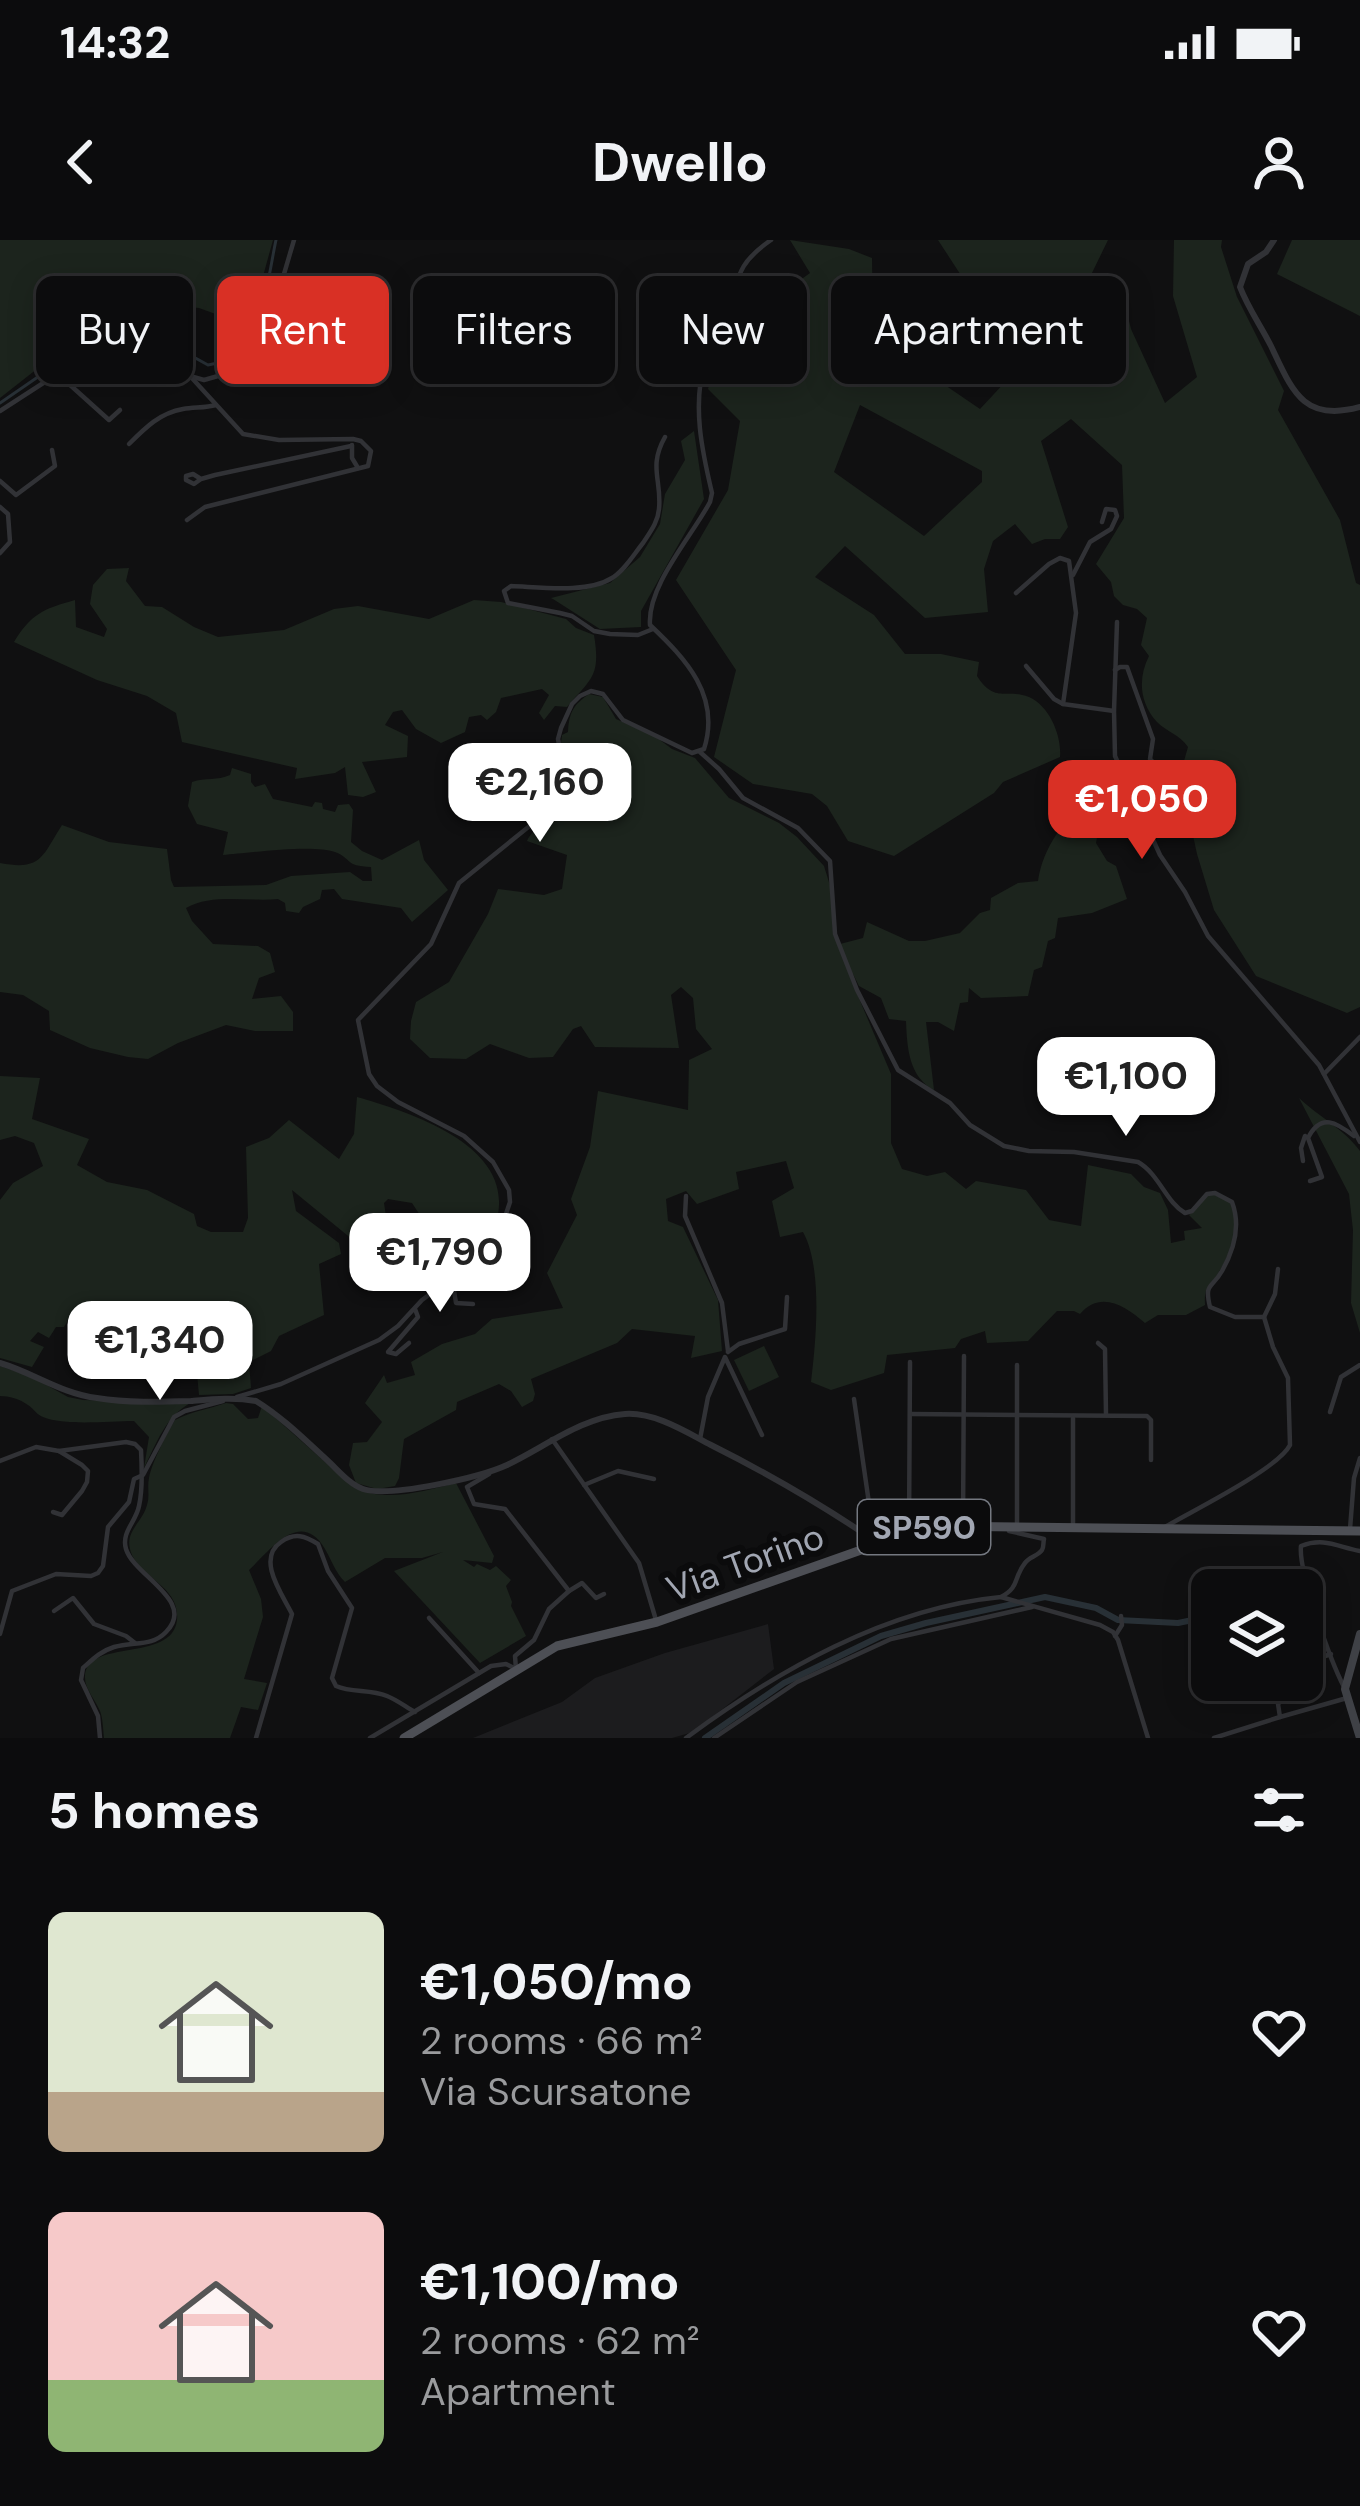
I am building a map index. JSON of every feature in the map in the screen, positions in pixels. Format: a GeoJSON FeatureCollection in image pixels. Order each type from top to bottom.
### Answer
{"type":"FeatureCollection","features":[{"type":"Feature","properties":{"kind":"main road","name":"Via Torino"},"geometry":{"type":"LineString","coordinates":[[404,1738],[557,1646],[657,1622],[874,1541],[929,1526],[1357,1531]]}},
{"type":"Feature","properties":{"kind":"main road"},"geometry":{"type":"LineString","coordinates":[[1358,1639],[1346,1693],[1360,1738]]}},
{"type":"Feature","properties":{"kind":"street"},"geometry":{"type":"LineString","coordinates":[[193,377],[218,376],[254,338],[274,308],[294,240]]}},
{"type":"Feature","properties":{"kind":"street"},"geometry":{"type":"LineString","coordinates":[[0,1634],[12,1591],[56,1574],[98,1574],[108,1527],[129,1502],[134,1479],[152,1461],[174,1418],[281,1384],[379,1340],[422,1300],[478,1259],[499,1235],[510,1202],[494,1162],[473,1142],[377,1086],[369,1074],[358,1020],[430,944],[459,883],[547,812],[564,772],[560,728],[580,696],[591,691],[603,694],[623,720],[692,753],[704,749],[707,699],[678,651],[653,629],[650,614],[712,493],[700,434],[705,361],[734,298],[736,276],[771,240]]}},
{"type":"Feature","properties":{"kind":"street"},"geometry":{"type":"LineString","coordinates":[[1274,240],[1267,252],[1248,264],[1240,286],[1281,373],[1317,410],[1360,407]]}},
{"type":"Feature","properties":{"kind":"street"},"geometry":{"type":"LineString","coordinates":[[193,379],[243,434],[352,443]]}},
{"type":"Feature","properties":{"kind":"street"},"geometry":{"type":"LineString","coordinates":[[0,411],[44,384]]}},
{"type":"Feature","properties":{"kind":"street"},"geometry":{"type":"LineString","coordinates":[[69,384],[109,420],[120,410]]}},
{"type":"Feature","properties":{"kind":"street"},"geometry":{"type":"LineString","coordinates":[[130,444],[163,416],[216,405]]}},
{"type":"Feature","properties":{"kind":"street"},"geometry":{"type":"LineString","coordinates":[[653,629],[626,636],[594,631],[572,616],[508,603],[504,591],[511,586],[546,590],[591,585],[618,574],[658,517],[654,469],[665,437]]}},
{"type":"Feature","properties":{"kind":"street"},"geometry":{"type":"LineString","coordinates":[[187,520],[205,507],[368,466],[371,451],[361,441],[201,478]]}},
{"type":"Feature","properties":{"kind":"street"},"geometry":{"type":"LineString","coordinates":[[352,443],[358,469]]}},
{"type":"Feature","properties":{"kind":"street"},"geometry":{"type":"LineString","coordinates":[[0,481],[16,496],[55,466],[52,451]]}},
{"type":"Feature","properties":{"kind":"street"},"geometry":{"type":"LineString","coordinates":[[0,507],[8,514],[10,542],[0,553]]}},
{"type":"Feature","properties":{"kind":"street"},"geometry":{"type":"LineString","coordinates":[[1073,575],[1090,542],[1111,529],[1115,510],[1106,509],[1102,522]]}},
{"type":"Feature","properties":{"kind":"street"},"geometry":{"type":"LineString","coordinates":[[1016,593],[1049,564],[1060,558],[1069,561],[1076,614],[1064,704]]}},
{"type":"Feature","properties":{"kind":"street"},"geometry":{"type":"LineString","coordinates":[[1117,622],[1115,756],[1160,855],[1208,936],[1324,1074],[1359,1141]]}},
{"type":"Feature","properties":{"kind":"street"},"geometry":{"type":"LineString","coordinates":[[1026,666],[1054,699],[1114,711]]}},
{"type":"Feature","properties":{"kind":"street"},"geometry":{"type":"LineString","coordinates":[[1115,670],[1127,667],[1153,739],[1150,759],[1166,783]]}},
{"type":"Feature","properties":{"kind":"street"},"geometry":{"type":"LineString","coordinates":[[700,752],[743,798],[798,828],[830,861],[835,934],[898,1070],[950,1103],[970,1125],[1004,1147],[1138,1162],[1185,1214],[1207,1194],[1232,1202],[1238,1231],[1222,1271],[1208,1287],[1207,1298],[1210,1307],[1235,1317],[1264,1317]]}},
{"type":"Feature","properties":{"kind":"street"},"geometry":{"type":"LineString","coordinates":[[1324,1074],[1360,1037]]}},
{"type":"Feature","properties":{"kind":"street"},"geometry":{"type":"LineString","coordinates":[[1303,1161],[1303,1139],[1320,1124],[1340,1124],[1359,1141]]}},
{"type":"Feature","properties":{"kind":"street"},"geometry":{"type":"LineString","coordinates":[[1309,1132],[1322,1177],[1310,1181]]}},
{"type":"Feature","properties":{"kind":"street"},"geometry":{"type":"LineString","coordinates":[[686,1196],[685,1216],[722,1303],[727,1354],[762,1435]]}},
{"type":"Feature","properties":{"kind":"street"},"geometry":{"type":"LineString","coordinates":[[1165,1527],[1252,1477],[1286,1454],[1291,1445],[1288,1378],[1264,1317],[1275,1294],[1278,1269]]}},
{"type":"Feature","properties":{"kind":"street"},"geometry":{"type":"LineString","coordinates":[[452,1278],[456,1303],[473,1304]]}},
{"type":"Feature","properties":{"kind":"street"},"geometry":{"type":"LineString","coordinates":[[700,1439],[709,1396],[727,1354],[785,1329],[787,1297]]}},
{"type":"Feature","properties":{"kind":"street"},"geometry":{"type":"LineString","coordinates":[[409,1343],[396,1354],[388,1352],[418,1317],[415,1309]]}},
{"type":"Feature","properties":{"kind":"street"},"geometry":{"type":"LineString","coordinates":[[1098,1343],[1106,1349],[1106,1415]]}},
{"type":"Feature","properties":{"kind":"street"},"geometry":{"type":"LineString","coordinates":[[963,1524],[964,1356]]}},
{"type":"Feature","properties":{"kind":"street"},"geometry":{"type":"LineString","coordinates":[[910,1362],[910,1532]]}},
{"type":"Feature","properties":{"kind":"street"},"geometry":{"type":"LineString","coordinates":[[0,1363],[31,1372],[65,1391],[98,1399],[164,1402],[233,1397],[256,1401],[366,1490],[409,1489],[499,1468]]}},
{"type":"Feature","properties":{"kind":"street"},"geometry":{"type":"LineString","coordinates":[[1017,1525],[1018,1365]]}},
{"type":"Feature","properties":{"kind":"street"},"geometry":{"type":"LineString","coordinates":[[1330,1412],[1341,1377],[1360,1365]]}},
{"type":"Feature","properties":{"kind":"street"},"geometry":{"type":"LineString","coordinates":[[854,1400],[874,1541]]}},
{"type":"Feature","properties":{"kind":"street"},"geometry":{"type":"LineString","coordinates":[[604,1594],[596,1598],[582,1583],[568,1591],[505,1509],[474,1504],[467,1487],[552,1439],[626,1414],[660,1420],[700,1439],[781,1481],[874,1541]]}},
{"type":"Feature","properties":{"kind":"street"},"geometry":{"type":"LineString","coordinates":[[911,1414],[1150,1418],[1151,1460]]}},
{"type":"Feature","properties":{"kind":"street"},"geometry":{"type":"LineString","coordinates":[[1073,1415],[1073,1526]]}},
{"type":"Feature","properties":{"kind":"street"},"geometry":{"type":"LineString","coordinates":[[552,1439],[639,1563],[657,1622]]}},
{"type":"Feature","properties":{"kind":"street"},"geometry":{"type":"LineString","coordinates":[[0,1461],[36,1448],[120,1442],[136,1444],[141,1450],[139,1508],[125,1534],[127,1550],[175,1610],[173,1624],[154,1641],[110,1648],[83,1667],[81,1680],[98,1716],[100,1738]]}},
{"type":"Feature","properties":{"kind":"street"},"geometry":{"type":"LineString","coordinates":[[53,1512],[62,1515],[87,1482],[88,1471],[58,1450]]}},
{"type":"Feature","properties":{"kind":"street"},"geometry":{"type":"LineString","coordinates":[[1357,1531],[1354,1478],[1360,1458]]}},
{"type":"Feature","properties":{"kind":"street"},"geometry":{"type":"LineString","coordinates":[[584,1485],[618,1471],[654,1479]]}},
{"type":"Feature","properties":{"kind":"street"},"geometry":{"type":"LineString","coordinates":[[993,1525],[1044,1539],[1043,1549],[1020,1570],[1005,1599]]}},
{"type":"Feature","properties":{"kind":"street"},"geometry":{"type":"LineString","coordinates":[[256,1738],[292,1614],[269,1557],[273,1548],[296,1535],[318,1544],[328,1571],[352,1608],[332,1678],[336,1686],[387,1696],[415,1712]]}},
{"type":"Feature","properties":{"kind":"street"},"geometry":{"type":"LineString","coordinates":[[1214,1738],[1346,1693],[1305,1583],[1301,1546],[1333,1542],[1360,1551]]}},
{"type":"Feature","properties":{"kind":"street","name":"Via Torino"},"geometry":{"type":"LineString","coordinates":[[516,1669],[515,1656],[534,1640],[549,1609],[568,1591]]}},
{"type":"Feature","properties":{"kind":"street"},"geometry":{"type":"LineString","coordinates":[[54,1611],[73,1598],[94,1624],[136,1643]]}},
{"type":"Feature","properties":{"kind":"street"},"geometry":{"type":"LineString","coordinates":[[686,1738],[776,1676],[878,1627],[1005,1599],[1100,1624],[1115,1636],[1148,1738]]}},
{"type":"Feature","properties":{"kind":"street"},"geometry":{"type":"LineString","coordinates":[[714,1738],[797,1682],[891,1639],[1032,1606]]}},
{"type":"Feature","properties":{"kind":"street"},"geometry":{"type":"LineString","coordinates":[[1115,1636],[1121,1616]]}},
{"type":"Feature","properties":{"kind":"street"},"geometry":{"type":"LineString","coordinates":[[429,1618],[479,1673]]}},
{"type":"Feature","properties":{"kind":"street"},"geometry":{"type":"LineString","coordinates":[[1323,1657],[1331,1654]]}},
{"type":"Feature","properties":{"kind":"street"},"geometry":{"type":"LineString","coordinates":[[370,1738],[479,1673],[500,1664],[516,1669]]}},
{"type":"Feature","properties":{"kind":"street"},"geometry":{"type":"LineString","coordinates":[[1280,1717],[1281,1701]]}},
{"type":"Feature","properties":{"kind":"shaded area"},"geometry":{"type":"Polygon","coordinates":[[[0,240],[273,240],[263,276],[217,276],[217,315],[193,307],[193,276],[36,276],[36,370],[0,398],[0,240]]]}},
{"type":"Feature","properties":{"kind":"shaded area"},"geometry":{"type":"Polygon","coordinates":[[[790,240],[849,249],[872,258],[872,276],[831,276],[831,384],[943,384],[980,409],[1003,384],[1126,384],[1126,309],[1165,403],[1197,377],[1173,296],[1174,240],[1222,240],[1237,297],[1284,391],[1278,410],[1340,520],[1360,585],[1360,1007],[1347,1013],[1256,976],[1214,910],[1180,775],[1188,747],[1157,722],[1144,698],[1142,681],[1149,656],[1141,645],[1147,618],[1114,596],[1111,582],[1096,564],[1124,518],[1122,465],[1071,419],[1041,441],[1068,527],[1060,539],[1032,544],[1015,524],[993,541],[984,569],[988,612],[925,618],[845,546],[815,577],[874,615],[905,654],[941,654],[979,662],[977,676],[989,690],[1036,701],[1053,723],[1060,757],[1003,782],[994,793],[894,856],[848,841],[827,806],[812,794],[753,784],[714,757],[736,670],[676,580],[728,490],[740,421],[708,389],[709,384],[807,384],[806,276],[810,273],[790,240]],[[860,405],[834,472],[924,536],[982,482],[982,471],[860,405]]]}},
{"type":"Feature","properties":{"kind":"shaded area"},"geometry":{"type":"Polygon","coordinates":[[[938,240],[1108,240],[1091,275],[961,276],[938,240]]]}},
{"type":"Feature","properties":{"kind":"shaded area"},"geometry":{"type":"Polygon","coordinates":[[[1292,240],[1360,240],[1360,316],[1277,274],[1292,240]]]}},
{"type":"Feature","properties":{"kind":"shaded area"},"geometry":{"type":"Polygon","coordinates":[[[694,431],[704,499],[641,611],[641,627],[600,629],[551,598],[610,583],[640,557],[660,524],[665,494],[685,460],[681,441],[694,431]]]}},
{"type":"Feature","properties":{"kind":"shaded area"},"geometry":{"type":"Polygon","coordinates":[[[129,568],[126,581],[145,606],[162,607],[218,637],[284,630],[334,609],[358,606],[429,619],[474,600],[501,602],[566,619],[594,635],[595,669],[567,707],[555,706],[544,720],[539,713],[549,695],[542,689],[501,698],[487,720],[481,715],[469,717],[465,732],[441,743],[416,729],[402,710],[393,712],[385,725],[408,736],[407,757],[362,762],[376,792],[348,795],[345,767],[295,779],[297,768],[182,742],[176,713],[147,696],[97,680],[14,642],[39,614],[75,600],[76,627],[104,637],[107,629],[90,604],[93,585],[107,569],[129,568]]]}},
{"type":"Feature","properties":{"kind":"shaded area"},"geometry":{"type":"Polygon","coordinates":[[[589,694],[603,697],[616,719],[695,758],[729,798],[797,837],[824,866],[832,892],[833,935],[840,944],[863,938],[867,922],[909,941],[960,933],[980,913],[990,910],[991,898],[1018,883],[1038,881],[1050,846],[1086,797],[1112,798],[1096,843],[1116,866],[1127,899],[1092,913],[1058,918],[1055,938],[1048,941],[1042,967],[1034,970],[1028,996],[981,998],[969,988],[968,1002],[960,1003],[954,1031],[938,1022],[926,1022],[934,1090],[914,1070],[906,1021],[889,1019],[881,998],[859,986],[853,974],[850,977],[891,1074],[891,1143],[902,1169],[927,1176],[945,1172],[966,1189],[976,1181],[1026,1190],[1049,1220],[1081,1226],[1088,1165],[1131,1174],[1144,1187],[1160,1193],[1168,1210],[1171,1243],[1185,1240],[1184,1231],[1202,1228],[1189,1215],[1208,1195],[1215,1195],[1231,1203],[1234,1229],[1228,1255],[1207,1289],[1205,1305],[1186,1315],[1158,1315],[1145,1323],[1113,1303],[1096,1303],[1080,1314],[1057,1311],[1028,1341],[987,1343],[985,1331],[961,1339],[955,1348],[887,1355],[884,1373],[831,1390],[811,1382],[816,1305],[809,1247],[803,1232],[780,1237],[772,1201],[794,1188],[786,1161],[736,1172],[739,1189],[697,1204],[686,1191],[666,1199],[668,1221],[683,1227],[718,1300],[722,1351],[691,1358],[695,1336],[632,1329],[617,1343],[531,1379],[533,1401],[522,1407],[499,1384],[457,1402],[456,1410],[404,1439],[395,1486],[377,1489],[356,1483],[349,1465],[353,1443],[367,1442],[382,1422],[365,1403],[384,1375],[387,1383],[415,1375],[411,1362],[442,1344],[475,1334],[492,1319],[563,1308],[547,1273],[577,1215],[571,1199],[590,1147],[598,1091],[688,1110],[689,1060],[712,1049],[696,1029],[693,998],[681,987],[671,995],[679,1048],[595,1047],[581,1026],[573,1029],[553,1057],[529,1058],[490,1044],[466,1059],[430,1058],[410,1039],[416,1002],[449,982],[498,889],[544,895],[562,889],[567,855],[527,841],[566,798],[574,754],[573,745],[561,743],[562,735],[568,732],[576,706],[589,694]]]}},
{"type":"Feature","properties":{"kind":"shaded area"},"geometry":{"type":"Polygon","coordinates":[[[232,768],[251,774],[255,787],[265,784],[273,799],[312,807],[322,803],[323,809],[335,812],[338,805],[349,804],[353,810],[351,842],[382,860],[419,840],[424,860],[448,890],[412,922],[401,908],[342,899],[334,889],[322,890],[320,899],[299,913],[286,911],[285,903],[278,899],[219,899],[186,908],[213,944],[258,946],[270,953],[275,972],[259,978],[252,999],[281,996],[293,1012],[293,1031],[226,1025],[148,1059],[128,1057],[90,1048],[50,1030],[49,1011],[23,995],[0,992],[0,863],[33,863],[62,825],[109,842],[167,849],[174,887],[266,885],[291,876],[350,872],[372,881],[371,867],[325,850],[223,855],[228,832],[197,824],[188,806],[192,782],[225,777],[232,768]]]}},
{"type":"Feature","properties":{"kind":"shaded area"},"geometry":{"type":"Polygon","coordinates":[[[0,1076],[40,1078],[32,1119],[89,1139],[77,1165],[107,1182],[147,1190],[194,1214],[197,1226],[211,1232],[243,1232],[248,1218],[246,1147],[269,1138],[289,1120],[339,1159],[354,1134],[357,1097],[424,1120],[468,1146],[496,1183],[495,1224],[481,1247],[459,1265],[447,1256],[412,1203],[388,1199],[384,1203],[389,1237],[353,1240],[292,1190],[296,1211],[339,1243],[341,1254],[319,1264],[324,1315],[279,1336],[271,1351],[249,1362],[251,1388],[233,1394],[199,1395],[196,1363],[171,1355],[130,1352],[129,1340],[94,1329],[82,1312],[73,1312],[49,1338],[38,1332],[30,1341],[44,1347],[32,1367],[0,1358],[0,1200],[13,1183],[43,1166],[34,1143],[15,1136],[0,1140],[0,1076]]]}},
{"type":"Feature","properties":{"kind":"shaded area"},"geometry":{"type":"Polygon","coordinates":[[[1299,1098],[1360,1151],[1360,1333],[1351,1303],[1349,1194],[1299,1098]]]}},
{"type":"Feature","properties":{"kind":"shaded area"},"geometry":{"type":"Polygon","coordinates":[[[764,1346],[779,1377],[749,1391],[734,1360],[764,1346]]]}},
{"type":"Feature","properties":{"kind":"shaded area"},"geometry":{"type":"Polygon","coordinates":[[[0,1366],[83,1400],[190,1403],[168,1423],[144,1468],[149,1437],[134,1421],[43,1417],[22,1401],[0,1396],[0,1366]]]}},
{"type":"Feature","properties":{"kind":"shaded area"},"geometry":{"type":"Polygon","coordinates":[[[226,1403],[248,1419],[258,1418],[262,1406],[352,1486],[364,1491],[403,1494],[456,1483],[494,1556],[492,1563],[463,1560],[490,1570],[496,1566],[511,1580],[506,1586],[511,1606],[526,1636],[480,1663],[394,1571],[443,1552],[422,1558],[385,1558],[345,1582],[315,1537],[295,1532],[249,1570],[263,1617],[244,1679],[267,1683],[258,1710],[241,1707],[230,1738],[104,1738],[100,1711],[85,1682],[88,1666],[112,1653],[160,1642],[172,1633],[177,1620],[173,1599],[138,1564],[130,1547],[131,1534],[147,1505],[153,1464],[175,1420],[226,1403]]]}},
{"type":"Feature","properties":{"kind":"shaded area"},"geometry":{"type":"Polygon","coordinates":[[[768,1624],[774,1669],[693,1732],[672,1738],[473,1738],[562,1702],[595,1678],[768,1624]]]}},
{"type":"Feature","properties":{"kind":"waterway"},"geometry":{"type":"LineString","coordinates":[[0,403],[48,370],[127,338],[161,339],[208,365],[226,359],[240,348],[259,315],[276,240]]}},
{"type":"Feature","properties":{"kind":"waterway"},"geometry":{"type":"LineString","coordinates":[[705,1738],[784,1683],[881,1636],[926,1623],[1045,1597],[1096,1608],[1118,1620],[1191,1620]]}}]}
